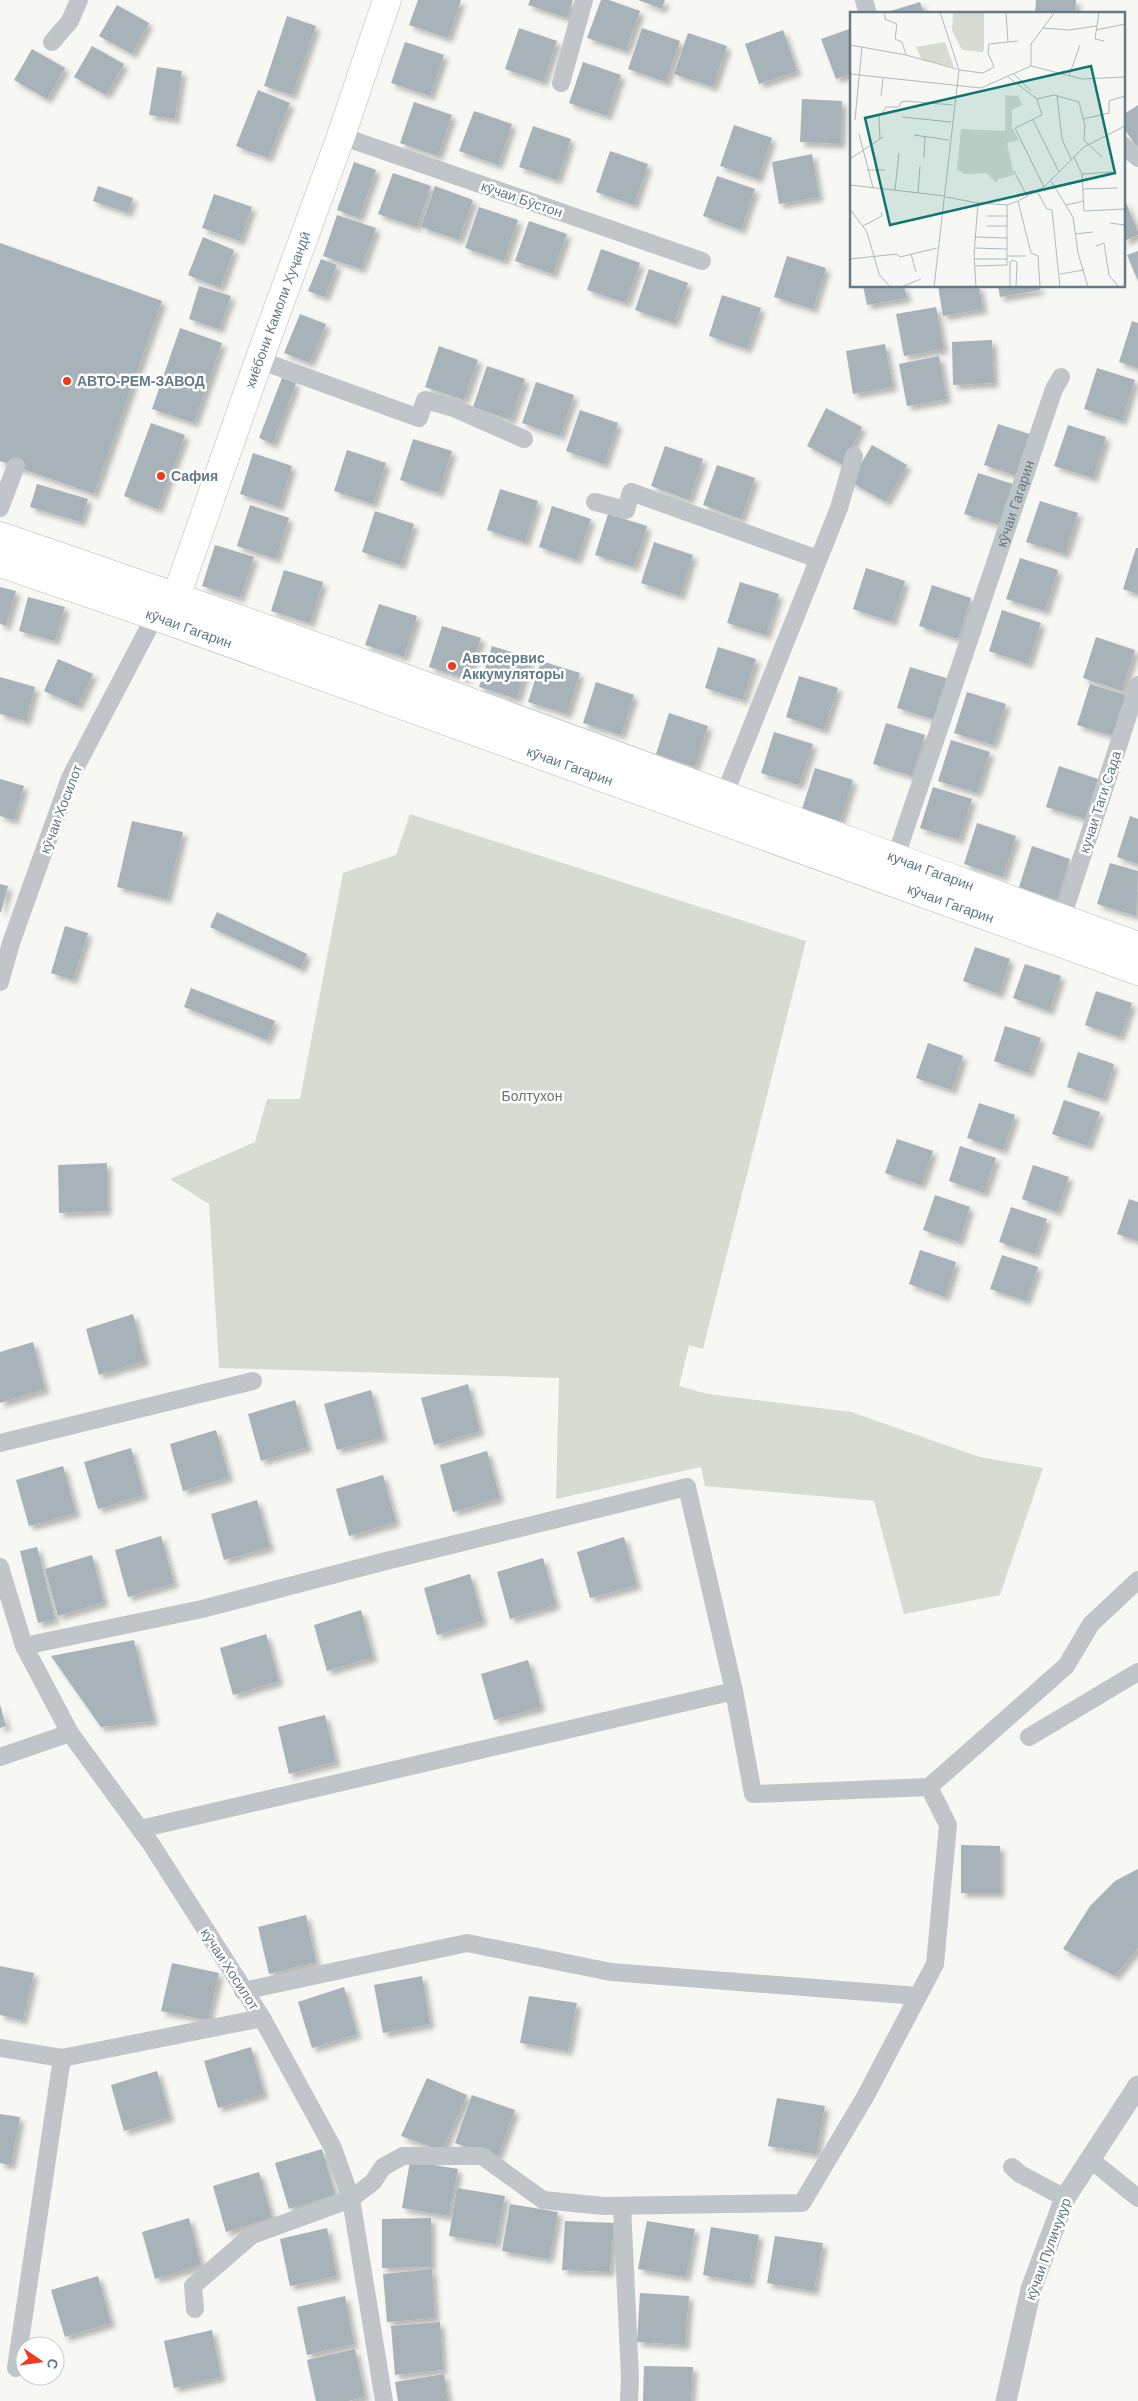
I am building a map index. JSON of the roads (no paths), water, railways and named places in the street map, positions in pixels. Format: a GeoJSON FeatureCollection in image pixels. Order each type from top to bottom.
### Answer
{"type":"FeatureCollection","features":[{"type":"Feature","properties":{"kind":"main road","name":"хиёбони Камоли Хуҷандӣ"},"geometry":{"type":"LineString","coordinates":[[166,606],[373,0]]}},
{"type":"Feature","properties":{"kind":"main road","name":"хиёбони Камоли Хуҷандӣ"},"geometry":{"type":"LineString","coordinates":[[166,606],[260,360],[341,136],[387,0]]}},
{"type":"Feature","properties":{"kind":"main road","name":"кӯчаи Гагарин"},"geometry":{"type":"LineString","coordinates":[[0,536],[166,606],[1138,970]]}},
{"type":"Feature","properties":{"kind":"main road","name":"кӯчаи Гагарин"},"geometry":{"type":"LineString","coordinates":[[0,563],[166,606],[725,793]]}},
{"type":"Feature","properties":{"kind":"main road","name":"кучаи Гагарин"},"geometry":{"type":"LineString","coordinates":[[725,793],[895,859],[1138,946]]}},
{"type":"Feature","properties":{"kind":"street"},"geometry":{"type":"LineString","coordinates":[[52,42],[70,21],[80,0]]}},
{"type":"Feature","properties":{"kind":"street"},"geometry":{"type":"LineString","coordinates":[[561,83],[584,0]]}},
{"type":"Feature","properties":{"kind":"street","name":"кӯчаи Бӯстон"},"geometry":{"type":"LineString","coordinates":[[341,136],[702,261]]}},
{"type":"Feature","properties":{"kind":"street"},"geometry":{"type":"LineString","coordinates":[[1126,148],[1138,158]]}},
{"type":"Feature","properties":{"kind":"street"},"geometry":{"type":"LineString","coordinates":[[260,360],[419,418],[425,400],[454,408],[524,439]]}},
{"type":"Feature","properties":{"kind":"street","name":"кӯчаи Гагарин"},"geometry":{"type":"LineString","coordinates":[[895,859],[1054,389],[1061,377]]}},
{"type":"Feature","properties":{"kind":"street"},"geometry":{"type":"LineString","coordinates":[[725,793],[839,508],[854,456]]}},
{"type":"Feature","properties":{"kind":"street"},"geometry":{"type":"LineString","coordinates":[[0,508],[16,466]]}},
{"type":"Feature","properties":{"kind":"street"},"geometry":{"type":"LineString","coordinates":[[595,502],[626,510],[631,492],[818,558]]}},
{"type":"Feature","properties":{"kind":"street","name":"кӯчаи Хосилот"},"geometry":{"type":"LineString","coordinates":[[0,982],[5,942],[70,778],[166,606]]}},
{"type":"Feature","properties":{"kind":"street","name":"кучаи Таги Сада"},"geometry":{"type":"LineString","coordinates":[[1062,918],[1138,685]]}},
{"type":"Feature","properties":{"kind":"street"},"geometry":{"type":"LineString","coordinates":[[0,1443],[254,1382]]}},
{"type":"Feature","properties":{"kind":"street"},"geometry":{"type":"LineString","coordinates":[[24,1646],[202,1609],[687,1486],[734,1691],[753,1794],[929,1787],[1066,1666],[1090,1624],[1138,1580]]}},
{"type":"Feature","properties":{"kind":"street","name":"кӯчаи Хосилот"},"geometry":{"type":"LineString","coordinates":[[0,1567],[24,1646],[70,1733],[140,1829],[262,2018],[333,2148],[351,2199],[384,2401]]}},
{"type":"Feature","properties":{"kind":"street"},"geometry":{"type":"LineString","coordinates":[[1029,1737],[1138,1672]]}},
{"type":"Feature","properties":{"kind":"street"},"geometry":{"type":"LineString","coordinates":[[140,1829],[734,1691]]}},
{"type":"Feature","properties":{"kind":"street"},"geometry":{"type":"LineString","coordinates":[[0,1757],[70,1733]]}},
{"type":"Feature","properties":{"kind":"street"},"geometry":{"type":"LineString","coordinates":[[195,2309],[193,2286],[252,2235],[351,2199],[373,2182],[383,2167],[403,2156],[482,2156],[543,2200],[622,2206],[802,2202],[866,2097],[935,1964],[948,1826],[929,1787]]}},
{"type":"Feature","properties":{"kind":"street"},"geometry":{"type":"LineString","coordinates":[[244,1991],[467,1943],[611,1972],[918,1996]]}},
{"type":"Feature","properties":{"kind":"street"},"geometry":{"type":"LineString","coordinates":[[0,2048],[62,2058],[262,2018]]}},
{"type":"Feature","properties":{"kind":"street"},"geometry":{"type":"LineString","coordinates":[[21,2336],[62,2058]]}},
{"type":"Feature","properties":{"kind":"street","name":"кӯчаи Пуличуқур"},"geometry":{"type":"LineString","coordinates":[[1006,2401],[1030,2289],[1065,2198],[1138,2086]]}},
{"type":"Feature","properties":{"kind":"street"},"geometry":{"type":"LineString","coordinates":[[1091,2160],[1138,2198]]}},
{"type":"Feature","properties":{"kind":"street"},"geometry":{"type":"LineString","coordinates":[[1012,2167],[1020,2174],[1065,2198]]}},
{"type":"Feature","properties":{"kind":"street"},"geometry":{"type":"LineString","coordinates":[[622,2206],[630,2377],[629,2401]]}},
{"type":"Feature","properties":{"kind":"place","name":"АВТО-РЕМ-ЗАВОД"},"geometry":{"type":"Point","coordinates":[67,381]}},
{"type":"Feature","properties":{"kind":"place","name":"Сафия"},"geometry":{"type":"Point","coordinates":[161,476]}},
{"type":"Feature","properties":{"kind":"place","name":"Автосервис Аккумуляторы"},"geometry":{"type":"Point","coordinates":[452,666]}},
{"type":"Feature","properties":{"kind":"park label","name":"Болтухон"},"geometry":{"type":"Point","coordinates":[532,1096]}}]}
